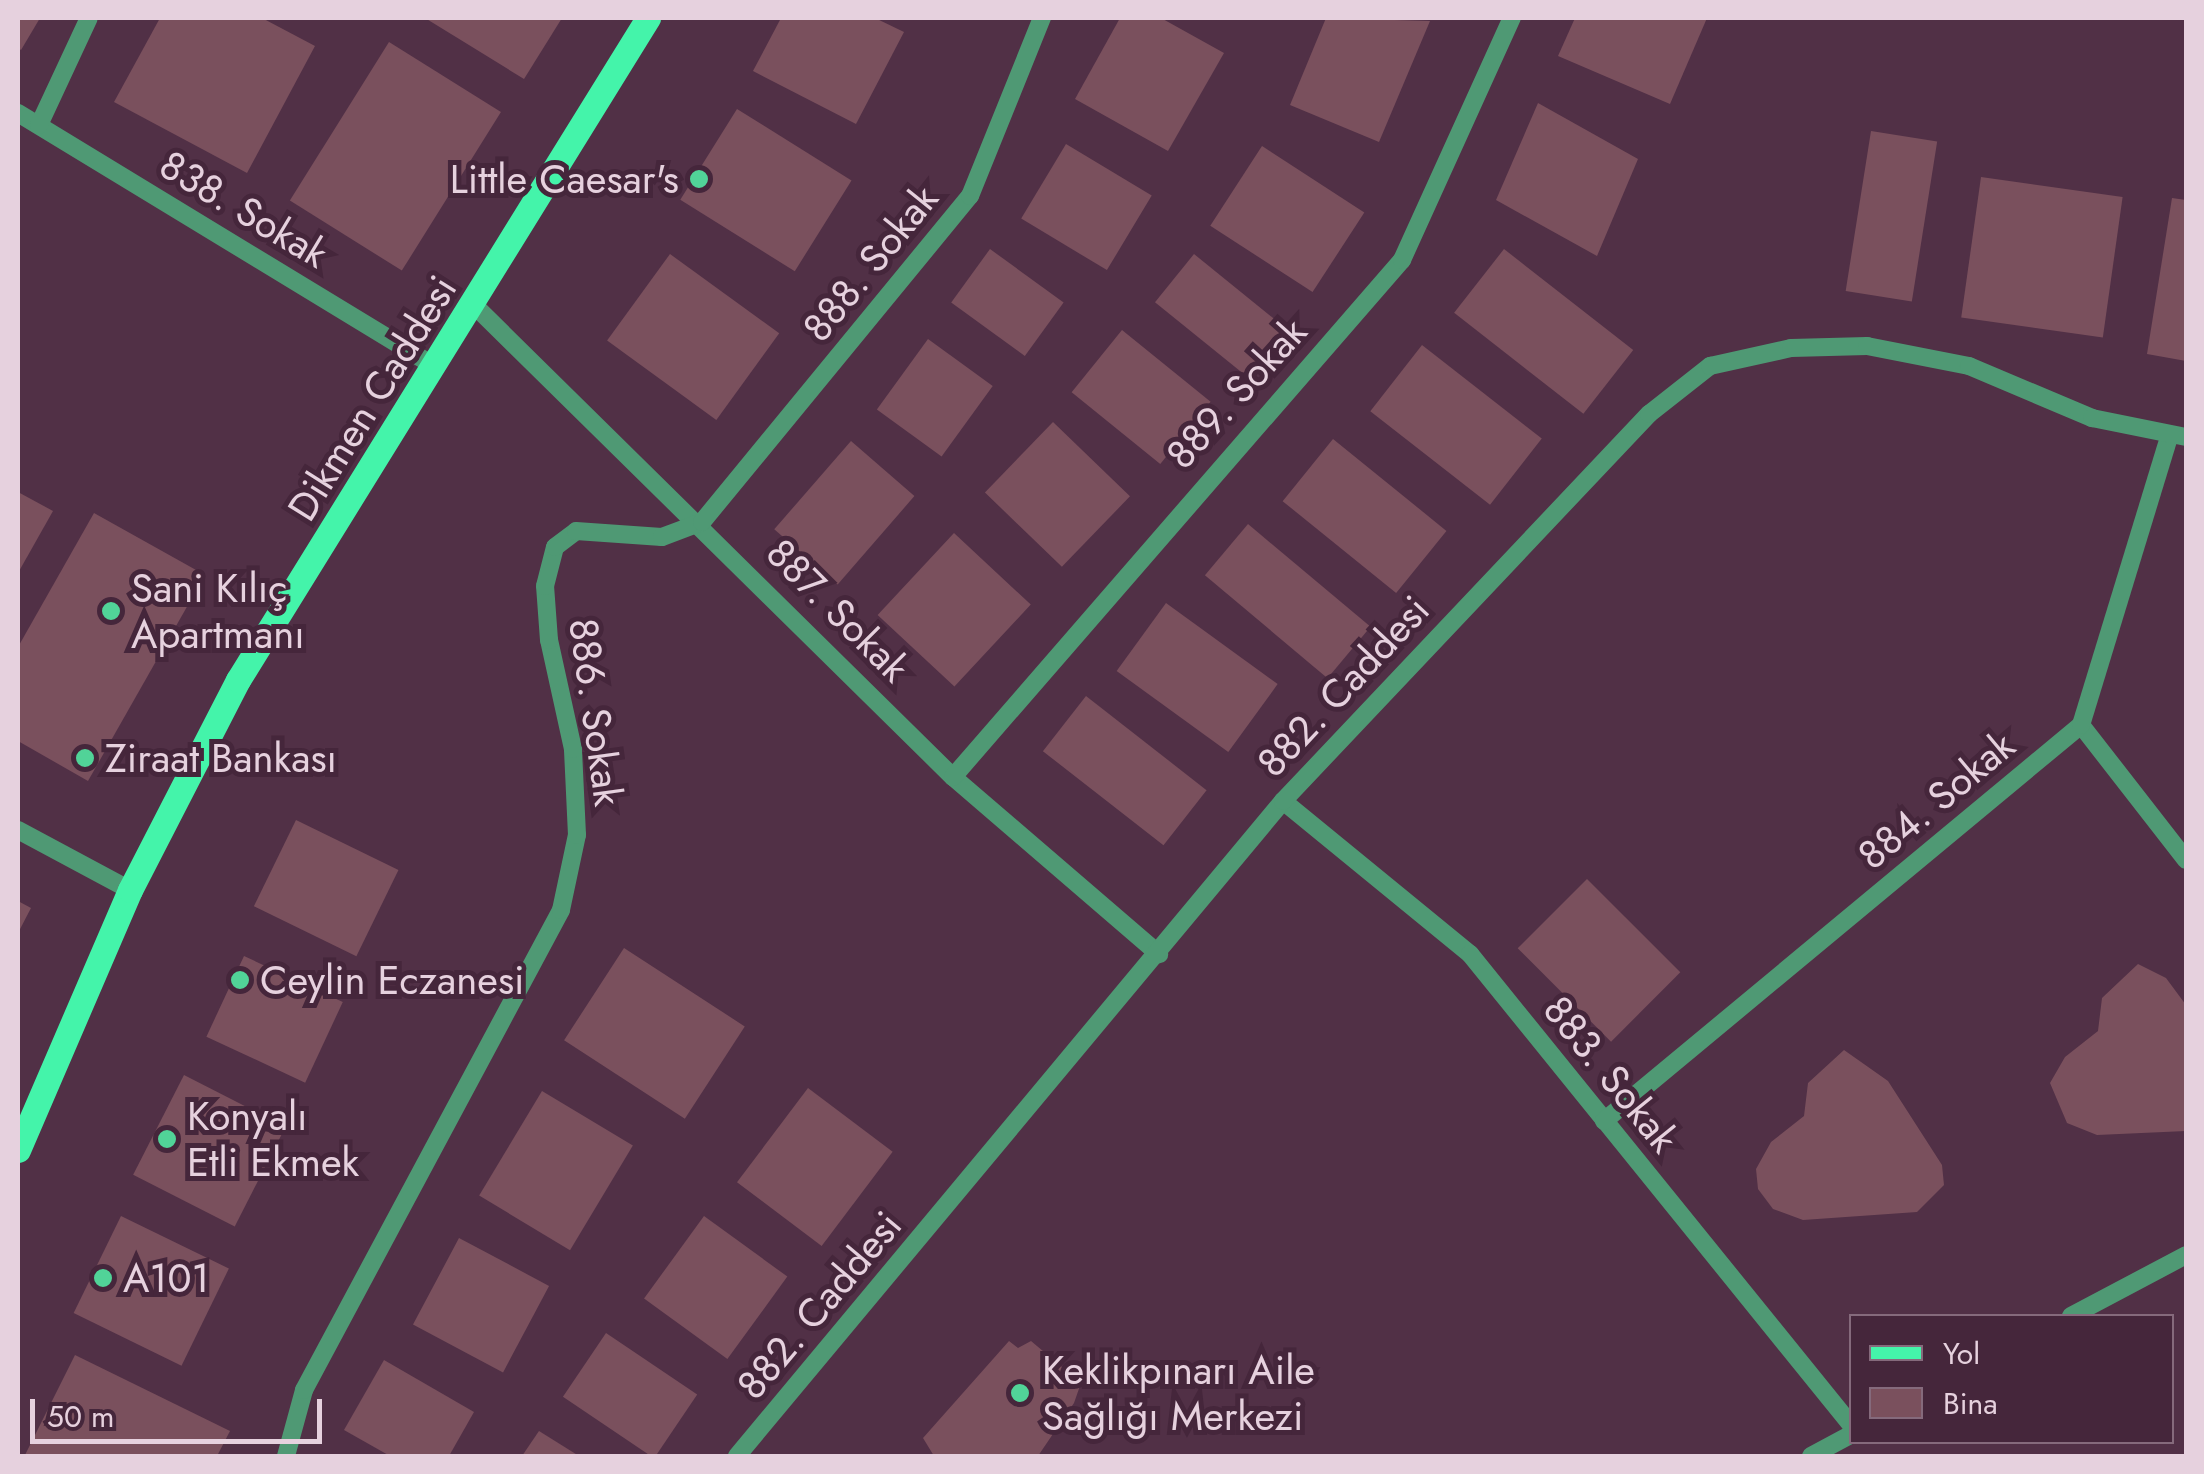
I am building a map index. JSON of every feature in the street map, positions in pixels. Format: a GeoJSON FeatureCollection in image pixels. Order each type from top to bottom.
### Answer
{"type":"FeatureCollection","features":[{"type":"Feature","properties":{"kind":"main road","name":"Dikmen Caddesi"},"geometry":{"type":"LineString","coordinates":[[18,1150],[130,890],[238,680],[475,306],[648,18]]}},
{"type":"Feature","properties":{"kind":"street"},"geometry":{"type":"LineString","coordinates":[[39,125],[89,18]]}},
{"type":"Feature","properties":{"kind":"street","name":"888. Sokak"},"geometry":{"type":"LineString","coordinates":[[702,522],[970,196],[1042,18]]}},
{"type":"Feature","properties":{"kind":"street","name":"889. Sokak"},"geometry":{"type":"LineString","coordinates":[[953,777],[1402,260],[1512,18]]}},
{"type":"Feature","properties":{"kind":"street","name":"838. Sokak"},"geometry":{"type":"LineString","coordinates":[[18,113],[434,366]]}},
{"type":"Feature","properties":{"kind":"street","name":"887. Sokak"},"geometry":{"type":"LineString","coordinates":[[475,306],[702,522],[953,777],[1160,954]]}},
{"type":"Feature","properties":{"kind":"street","name":"882. Caddesi"},"geometry":{"type":"LineString","coordinates":[[737,1456],[1160,954],[1282,801],[1648,414],[1710,366],[1791,348],[1867,346],[1969,366],[2092,418],[2178,437]]}},
{"type":"Feature","properties":{"kind":"street"},"geometry":{"type":"LineString","coordinates":[[2178,437],[2081,725],[2186,860]]}},
{"type":"Feature","properties":{"kind":"street","name":"886. Sokak"},"geometry":{"type":"LineString","coordinates":[[286,1456],[304,1390],[561,910],[577,835],[573,749],[548,622],[555,548],[576,531],[662,537],[702,522]]}},
{"type":"Feature","properties":{"kind":"street","name":"884. Sokak"},"geometry":{"type":"LineString","coordinates":[[1604,1121],[2081,725]]}},
{"type":"Feature","properties":{"kind":"street","name":"883. Sokak"},"geometry":{"type":"LineString","coordinates":[[1282,801],[1470,954],[1849,1422]]}},
{"type":"Feature","properties":{"kind":"street"},"geometry":{"type":"LineString","coordinates":[[18,830],[130,890]]}},
{"type":"Feature","properties":{"kind":"street"},"geometry":{"type":"LineString","coordinates":[[2075,1314],[2186,1255]]}},
{"type":"Feature","properties":{"kind":"street"},"geometry":{"type":"LineString","coordinates":[[1811,1456],[1849,1436]]}},
{"type":"Feature","properties":{"kind":"building"},"geometry":{"type":"Polygon","coordinates":[[[18,18],[40,18],[21,50],[18,48],[18,18]]]}},
{"type":"Feature","properties":{"kind":"building"},"geometry":{"type":"Polygon","coordinates":[[[160,18],[262,18],[315,46],[247,173],[114,102],[160,18]]]}},
{"type":"Feature","properties":{"kind":"building"},"geometry":{"type":"Polygon","coordinates":[[[425,18],[562,18],[524,79],[425,18]]]}},
{"type":"Feature","properties":{"kind":"building"},"geometry":{"type":"Polygon","coordinates":[[[781,18],[875,18],[904,32],[856,124],[753,71],[781,18]]]}},
{"type":"Feature","properties":{"kind":"building"},"geometry":{"type":"Polygon","coordinates":[[[1120,18],[1161,18],[1224,53],[1168,151],[1075,99],[1120,18]]]}},
{"type":"Feature","properties":{"kind":"building"},"geometry":{"type":"Polygon","coordinates":[[[1326,18],[1430,21],[1379,142],[1290,105],[1326,18]]]}},
{"type":"Feature","properties":{"kind":"building"},"geometry":{"type":"Polygon","coordinates":[[[1575,18],[1707,18],[1670,104],[1558,56],[1575,18]]]}},
{"type":"Feature","properties":{"kind":"building"},"geometry":{"type":"Polygon","coordinates":[[[389,42],[501,112],[402,271],[290,201],[389,42]]]}},
{"type":"Feature","properties":{"kind":"building"},"geometry":{"type":"Polygon","coordinates":[[[1538,103],[1638,159],[1597,256],[1496,200],[1538,103]]]}},
{"type":"Feature","properties":{"kind":"building"},"geometry":{"type":"Polygon","coordinates":[[[737,109],[851,181],[795,271],[680,200],[737,109]]]}},
{"type":"Feature","properties":{"kind":"building"},"geometry":{"type":"Polygon","coordinates":[[[1871,131],[1937,141],[1912,301],[1846,291],[1871,131]]]}},
{"type":"Feature","properties":{"kind":"building"},"geometry":{"type":"Polygon","coordinates":[[[1066,144],[1152,196],[1107,270],[1021,219],[1066,144]]]}},
{"type":"Feature","properties":{"kind":"building"},"geometry":{"type":"Polygon","coordinates":[[[1262,146],[1364,212],[1313,292],[1210,226],[1262,146]]]}},
{"type":"Feature","properties":{"kind":"building"},"geometry":{"type":"Polygon","coordinates":[[[1981,177],[2123,197],[2103,338],[1961,318],[1981,177]]]}},
{"type":"Feature","properties":{"kind":"building"},"geometry":{"type":"Polygon","coordinates":[[[2172,198],[2186,200],[2186,361],[2147,354],[2172,198]]]}},
{"type":"Feature","properties":{"kind":"building"},"geometry":{"type":"Polygon","coordinates":[[[990,249],[1064,302],[1025,356],[951,302],[990,249]]]}},
{"type":"Feature","properties":{"kind":"building"},"geometry":{"type":"Polygon","coordinates":[[[1504,249],[1633,350],[1583,414],[1454,313],[1504,249]]]}},
{"type":"Feature","properties":{"kind":"building"},"geometry":{"type":"Polygon","coordinates":[[[670,254],[779,333],[716,420],[607,341],[670,254]]]}},
{"type":"Feature","properties":{"kind":"building"},"geometry":{"type":"Polygon","coordinates":[[[1194,254],[1285,328],[1246,376],[1155,302],[1194,254]]]}},
{"type":"Feature","properties":{"kind":"building"},"geometry":{"type":"Polygon","coordinates":[[[1122,330],[1211,402],[1160,464],[1072,392],[1122,330]]]}},
{"type":"Feature","properties":{"kind":"building"},"geometry":{"type":"Polygon","coordinates":[[[928,339],[993,386],[942,456],[877,409],[928,339]]]}},
{"type":"Feature","properties":{"kind":"building"},"geometry":{"type":"Polygon","coordinates":[[[1422,345],[1542,439],[1490,505],[1370,411],[1422,345]]]}},
{"type":"Feature","properties":{"kind":"building"},"geometry":{"type":"Polygon","coordinates":[[[1053,422],[1130,496],[1062,567],[985,492],[1053,422]]]}},
{"type":"Feature","properties":{"kind":"building"},"geometry":{"type":"Polygon","coordinates":[[[1333,439],[1446,531],[1396,593],[1283,501],[1333,439]]]}},
{"type":"Feature","properties":{"kind":"building"},"geometry":{"type":"Polygon","coordinates":[[[851,441],[914,496],[838,584],[774,529],[851,441]]]}},
{"type":"Feature","properties":{"kind":"building"},"geometry":{"type":"Polygon","coordinates":[[[18,492],[53,511],[18,573],[18,492]]]}},
{"type":"Feature","properties":{"kind":"building","name":"Sani Kılıç Apartmanı"},"geometry":{"type":"Polygon","coordinates":[[[94,513],[205,575],[88,781],[18,741],[18,647],[94,513]]]}},
{"type":"Feature","properties":{"kind":"building"},"geometry":{"type":"Polygon","coordinates":[[[1248,524],[1371,627],[1328,678],[1205,575],[1248,524]]]}},
{"type":"Feature","properties":{"kind":"building"},"geometry":{"type":"Polygon","coordinates":[[[954,533],[1031,605],[954,687],[878,615],[954,533]]]}},
{"type":"Feature","properties":{"kind":"building"},"geometry":{"type":"Polygon","coordinates":[[[1166,603],[1278,684],[1228,752],[1117,671],[1166,603]]]}},
{"type":"Feature","properties":{"kind":"building"},"geometry":{"type":"Polygon","coordinates":[[[1086,696],[1207,790],[1163,845],[1043,751],[1086,696]]]}},
{"type":"Feature","properties":{"kind":"building"},"geometry":{"type":"Polygon","coordinates":[[[296,820],[398,870],[356,956],[254,906],[296,820]]]}},
{"type":"Feature","properties":{"kind":"building"},"geometry":{"type":"Polygon","coordinates":[[[1587,879],[1680,972],[1611,1042],[1518,948],[1587,879]]]}},
{"type":"Feature","properties":{"kind":"building"},"geometry":{"type":"Polygon","coordinates":[[[18,901],[31,908],[18,933],[18,901]]]}},
{"type":"Feature","properties":{"kind":"building"},"geometry":{"type":"Polygon","coordinates":[[[624,948],[745,1026],[685,1119],[564,1040],[624,948]]]}},
{"type":"Feature","properties":{"kind":"building"},"geometry":{"type":"Polygon","coordinates":[[[244,956],[343,1002],[305,1083],[206,1037],[244,956]]]}},
{"type":"Feature","properties":{"kind":"building"},"geometry":{"type":"Polygon","coordinates":[[[2138,964],[2166,978],[2186,1005],[2186,1131],[2097,1135],[2067,1123],[2050,1083],[2065,1057],[2098,1031],[2102,998],[2138,964]]]}},
{"type":"Feature","properties":{"kind":"building"},"geometry":{"type":"Polygon","coordinates":[[[1844,1050],[1888,1081],[1942,1165],[1944,1185],[1917,1212],[1803,1220],[1773,1209],[1758,1189],[1756,1169],[1771,1142],[1804,1116],[1808,1083],[1844,1050]]]}},
{"type":"Feature","properties":{"kind":"building"},"geometry":{"type":"Polygon","coordinates":[[[184,1075],[286,1127],[235,1227],[133,1175],[184,1075]]]}},
{"type":"Feature","properties":{"kind":"building"},"geometry":{"type":"Polygon","coordinates":[[[808,1088],[893,1152],[822,1246],[737,1182],[808,1088]]]}},
{"type":"Feature","properties":{"kind":"building"},"geometry":{"type":"Polygon","coordinates":[[[542,1091],[633,1146],[570,1250],[479,1196],[542,1091]]]}},
{"type":"Feature","properties":{"kind":"building"},"geometry":{"type":"Polygon","coordinates":[[[121,1216],[229,1269],[182,1366],[74,1313],[121,1216]]]}},
{"type":"Feature","properties":{"kind":"building"},"geometry":{"type":"Polygon","coordinates":[[[704,1216],[787,1277],[727,1359],[644,1299],[704,1216]]]}},
{"type":"Feature","properties":{"kind":"building"},"geometry":{"type":"Polygon","coordinates":[[[459,1238],[549,1286],[503,1372],[413,1325],[459,1238]]]}},
{"type":"Feature","properties":{"kind":"building"},"geometry":{"type":"Polygon","coordinates":[[[606,1333],[697,1395],[656,1456],[563,1397],[606,1333]]]}},
{"type":"Feature","properties":{"kind":"building","name":"Keklikpınarı Aile Sağlığı Merkezi"},"geometry":{"type":"Polygon","coordinates":[[[1009,1341],[1018,1348],[1031,1341],[1081,1383],[1074,1403],[1038,1456],[934,1456],[923,1438],[1009,1341]]]}},
{"type":"Feature","properties":{"kind":"building"},"geometry":{"type":"Polygon","coordinates":[[[75,1355],[230,1431],[217,1456],[25,1455],[75,1355]]]}},
{"type":"Feature","properties":{"kind":"building"},"geometry":{"type":"Polygon","coordinates":[[[384,1360],[474,1412],[449,1456],[390,1456],[344,1430],[384,1360]]]}},
{"type":"Feature","properties":{"kind":"building"},"geometry":{"type":"Polygon","coordinates":[[[539,1431],[579,1456],[522,1456],[539,1431]]]}},
{"type":"Feature","properties":{"kind":"place","name":"Little Caesar's"},"geometry":{"type":"Point","coordinates":[699,179]}},
{"type":"Feature","properties":{"kind":"place","name":"Sani Kılıç Apartmanı"},"geometry":{"type":"Point","coordinates":[111,611]}},
{"type":"Feature","properties":{"kind":"place","name":"Ziraat Bankası"},"geometry":{"type":"Point","coordinates":[85,758]}},
{"type":"Feature","properties":{"kind":"place","name":"Ceylin Eczanesi"},"geometry":{"type":"Point","coordinates":[240,980]}},
{"type":"Feature","properties":{"kind":"place","name":"Konyalı Etli Ekmek"},"geometry":{"type":"Point","coordinates":[167,1139]}},
{"type":"Feature","properties":{"kind":"place","name":"A101"},"geometry":{"type":"Point","coordinates":[103,1278]}},
{"type":"Feature","properties":{"kind":"place","name":"Keklikpınarı Aile Sağlığı Merkezi"},"geometry":{"type":"Point","coordinates":[1020,1393]}}]}
